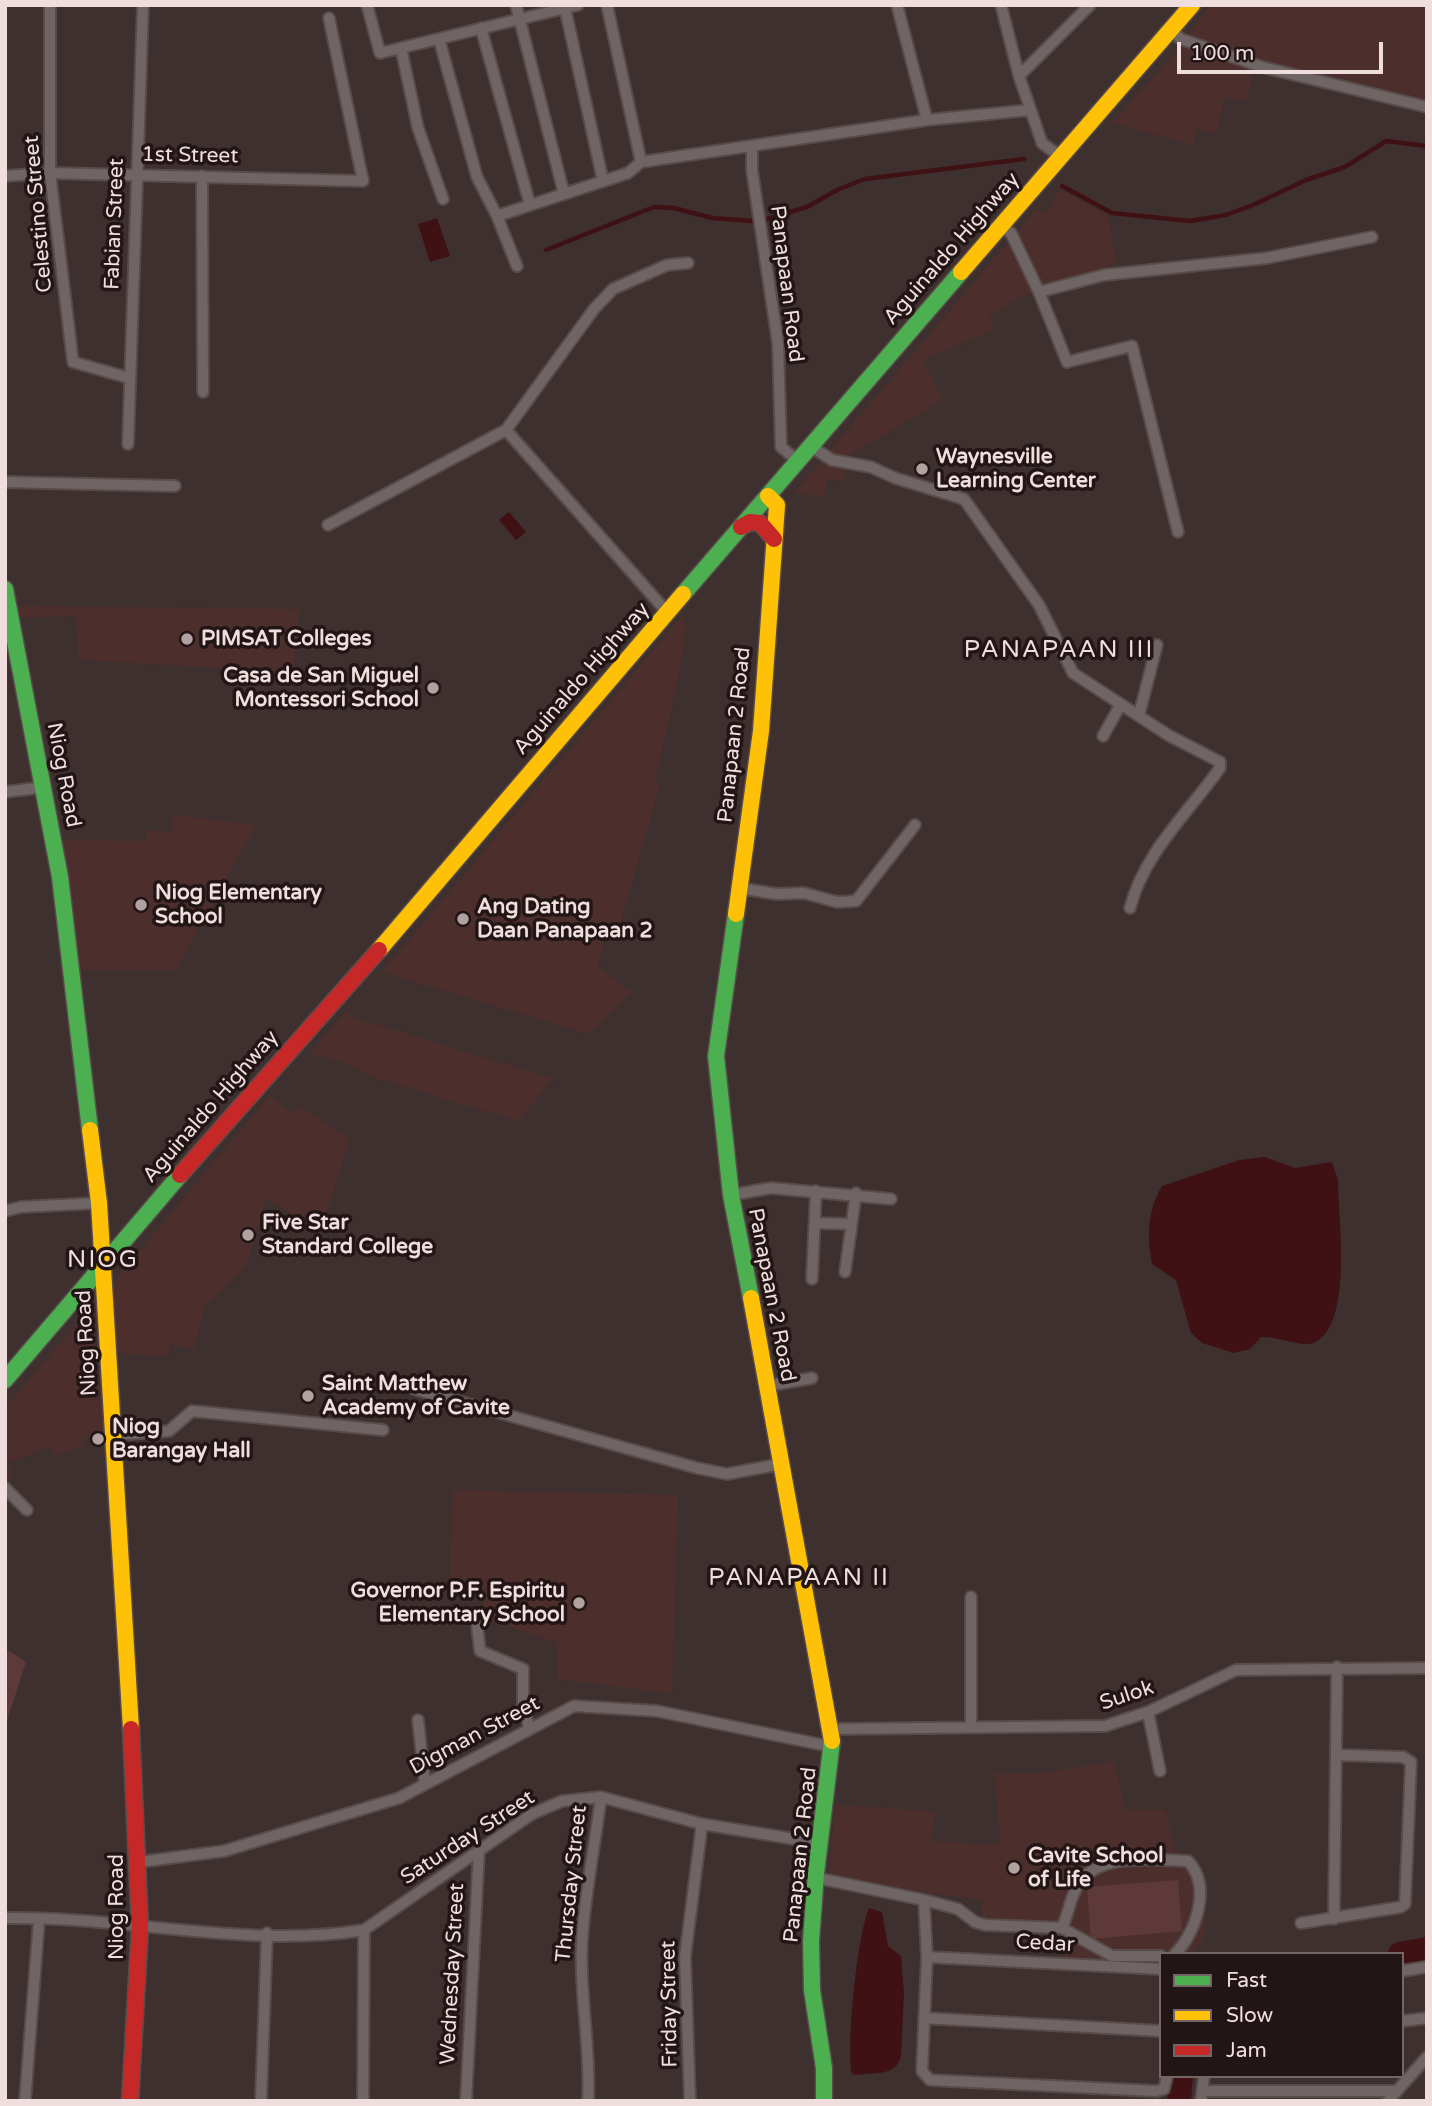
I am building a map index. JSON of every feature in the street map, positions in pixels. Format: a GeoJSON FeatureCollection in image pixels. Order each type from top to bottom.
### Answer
{"type":"FeatureCollection","features":[{"type":"Feature","properties":{"kind":"main road","name":"Aguinaldo Highway"},"geometry":{"type":"LineString","coordinates":[[5,1380],[213,1135],[363,968],[999,225],[1192,5]]}},
{"type":"Feature","properties":{"kind":"main road","name":"Panapaan 2 Road"},"geometry":{"type":"LineString","coordinates":[[768,496],[777,505],[761,731],[716,1056],[730,1195],[832,1728],[833,1747],[819,1843],[811,1975],[813,2010],[822,2034],[826,2083],[824,2101]]}},
{"type":"Feature","properties":{"kind":"main road"},"geometry":{"type":"LineString","coordinates":[[741,527],[750,522],[760,523],[774,539]]}},
{"type":"Feature","properties":{"kind":"main road","name":"Niog Road"},"geometry":{"type":"LineString","coordinates":[[5,589],[46,787],[71,954],[99,1203],[139,1862],[140,1927],[131,2101]]}},
{"type":"Feature","properties":{"kind":"street","name":"Celestino Street"},"geometry":{"type":"LineString","coordinates":[[50,5],[50,173],[73,362],[128,378]]}},
{"type":"Feature","properties":{"kind":"street","name":"Fabian Street"},"geometry":{"type":"LineString","coordinates":[[128,444],[128,378],[143,5]]}},
{"type":"Feature","properties":{"kind":"street"},"geometry":{"type":"LineString","coordinates":[[367,5],[380,53],[578,5]]}},
{"type":"Feature","properties":{"kind":"street"},"geometry":{"type":"LineString","coordinates":[[516,5],[564,194]]}},
{"type":"Feature","properties":{"kind":"street"},"geometry":{"type":"LineString","coordinates":[[607,5],[641,162]]}},
{"type":"Feature","properties":{"kind":"street"},"geometry":{"type":"LineString","coordinates":[[897,5],[927,120]]}},
{"type":"Feature","properties":{"kind":"street"},"geometry":{"type":"LineString","coordinates":[[1000,5],[1019,76],[1042,143],[1061,157]]}},
{"type":"Feature","properties":{"kind":"street"},"geometry":{"type":"LineString","coordinates":[[1019,76],[1090,5]]}},
{"type":"Feature","properties":{"kind":"street"},"geometry":{"type":"LineString","coordinates":[[565,8],[603,181]]}},
{"type":"Feature","properties":{"kind":"street","name":"1st Street"},"geometry":{"type":"LineString","coordinates":[[5,176],[50,173],[137,174],[363,181],[329,18]]}},
{"type":"Feature","properties":{"kind":"street"},"geometry":{"type":"LineString","coordinates":[[481,28],[530,205]]}},
{"type":"Feature","properties":{"kind":"street"},"geometry":{"type":"LineString","coordinates":[[1170,30],[1181,39],[1262,67],[1427,107]]}},
{"type":"Feature","properties":{"kind":"street"},"geometry":{"type":"LineString","coordinates":[[439,39],[477,177],[497,216],[517,266]]}},
{"type":"Feature","properties":{"kind":"street"},"geometry":{"type":"LineString","coordinates":[[401,48],[418,128],[443,199]]}},
{"type":"Feature","properties":{"kind":"street"},"geometry":{"type":"LineString","coordinates":[[497,216],[628,173],[641,162],[927,120],[1030,110]]}},
{"type":"Feature","properties":{"kind":"street","name":"Panapaan Road"},"geometry":{"type":"LineString","coordinates":[[752,146],[752,170],[778,344],[781,447],[798,461]]}},
{"type":"Feature","properties":{"kind":"street"},"geometry":{"type":"LineString","coordinates":[[202,176],[203,392]]}},
{"type":"Feature","properties":{"kind":"street"},"geometry":{"type":"LineString","coordinates":[[999,225],[1011,233],[1039,292],[1067,362],[1132,346],[1178,532]]}},
{"type":"Feature","properties":{"kind":"street"},"geometry":{"type":"LineString","coordinates":[[1039,292],[1104,275],[1267,258],[1373,237]]}},
{"type":"Feature","properties":{"kind":"street"},"geometry":{"type":"LineString","coordinates":[[328,525],[506,430],[594,309],[613,289],[667,265],[688,263]]}},
{"type":"Feature","properties":{"kind":"street"},"geometry":{"type":"LineString","coordinates":[[506,430],[667,612]]}},
{"type":"Feature","properties":{"kind":"street"},"geometry":{"type":"LineString","coordinates":[[810,446],[832,460],[871,467],[895,478],[964,499],[1039,605],[1073,673],[1221,765],[1148,862],[1140,875],[1130,908]]}},
{"type":"Feature","properties":{"kind":"street"},"geometry":{"type":"LineString","coordinates":[[5,482],[175,486]]}},
{"type":"Feature","properties":{"kind":"street"},"geometry":{"type":"LineString","coordinates":[[1139,715],[1157,645]]}},
{"type":"Feature","properties":{"kind":"street"},"geometry":{"type":"LineString","coordinates":[[1103,736],[1121,704]]}},
{"type":"Feature","properties":{"kind":"street"},"geometry":{"type":"LineString","coordinates":[[5,792],[46,787]]}},
{"type":"Feature","properties":{"kind":"street"},"geometry":{"type":"LineString","coordinates":[[738,888],[777,894],[804,893],[837,902],[856,901],[915,825]]}},
{"type":"Feature","properties":{"kind":"street"},"geometry":{"type":"LineString","coordinates":[[730,1195],[771,1188],[891,1199]]}},
{"type":"Feature","properties":{"kind":"street"},"geometry":{"type":"LineString","coordinates":[[812,1279],[816,1191]]}},
{"type":"Feature","properties":{"kind":"street"},"geometry":{"type":"LineString","coordinates":[[845,1272],[856,1194]]}},
{"type":"Feature","properties":{"kind":"street"},"geometry":{"type":"LineString","coordinates":[[5,1211],[21,1207],[99,1203]]}},
{"type":"Feature","properties":{"kind":"street"},"geometry":{"type":"LineString","coordinates":[[815,1223],[851,1224]]}},
{"type":"Feature","properties":{"kind":"street"},"geometry":{"type":"LineString","coordinates":[[767,1386],[812,1378]]}},
{"type":"Feature","properties":{"kind":"street"},"geometry":{"type":"LineString","coordinates":[[414,1389],[697,1468],[727,1474],[781,1465]]}},
{"type":"Feature","properties":{"kind":"street"},"geometry":{"type":"LineString","coordinates":[[114,1435],[169,1431],[192,1411],[383,1430]]}},
{"type":"Feature","properties":{"kind":"street"},"geometry":{"type":"LineString","coordinates":[[5,1488],[26,1510]]}},
{"type":"Feature","properties":{"kind":"street"},"geometry":{"type":"LineString","coordinates":[[971,1597],[971,1727]]}},
{"type":"Feature","properties":{"kind":"street"},"geometry":{"type":"LineString","coordinates":[[477,1625],[481,1651],[523,1669],[522,1698],[529,1727]]}},
{"type":"Feature","properties":{"kind":"street"},"geometry":{"type":"LineString","coordinates":[[1335,1919],[1337,1667]]}},
{"type":"Feature","properties":{"kind":"street","name":"Sulok"},"geometry":{"type":"LineString","coordinates":[[832,1728],[1105,1726],[1148,1712],[1236,1671],[1337,1667],[1427,1668]]}},
{"type":"Feature","properties":{"kind":"street","name":"Digman Street"},"geometry":{"type":"LineString","coordinates":[[139,1862],[224,1851],[399,1798],[529,1727],[574,1706],[657,1711],[833,1747]]}},
{"type":"Feature","properties":{"kind":"street"},"geometry":{"type":"LineString","coordinates":[[1148,1712],[1160,1771]]}},
{"type":"Feature","properties":{"kind":"street"},"geometry":{"type":"LineString","coordinates":[[418,1720],[425,1784]]}},
{"type":"Feature","properties":{"kind":"street"},"geometry":{"type":"LineString","coordinates":[[1301,1923],[1335,1919],[1405,1904],[1411,1762],[1403,1757],[1337,1755]]}},
{"type":"Feature","properties":{"kind":"street","name":"Saturday Street"},"geometry":{"type":"LineString","coordinates":[[364,1930],[532,1814],[562,1801],[601,1797],[702,1824],[819,1843]]}},
{"type":"Feature","properties":{"kind":"street","name":"Thursday Street"},"geometry":{"type":"LineString","coordinates":[[588,2101],[590,2067],[582,2004],[582,1940],[601,1797]]}},
{"type":"Feature","properties":{"kind":"street","name":"Friday Street"},"geometry":{"type":"LineString","coordinates":[[690,2101],[685,1957],[702,1824]]}},
{"type":"Feature","properties":{"kind":"street","name":"Wednesday Street"},"geometry":{"type":"LineString","coordinates":[[467,2101],[479,1849]]}},
{"type":"Feature","properties":{"kind":"street"},"geometry":{"type":"LineString","coordinates":[[1062,1928],[1077,1886],[1098,1867],[1125,1860],[1188,1861],[1193,1867],[1199,1904],[1196,1924],[1186,1943],[1177,1952]]}},
{"type":"Feature","properties":{"kind":"street"},"geometry":{"type":"LineString","coordinates":[[817,1878],[958,1909],[975,1922],[985,1925],[1062,1928],[1112,1956],[1159,1956]]}},
{"type":"Feature","properties":{"kind":"street"},"geometry":{"type":"LineString","coordinates":[[924,1900],[927,1957],[922,2071],[930,2080],[1164,2089],[1167,2078]]}},
{"type":"Feature","properties":{"kind":"street"},"geometry":{"type":"LineString","coordinates":[[5,1918],[267,1933],[343,1933],[364,1930],[363,2101]]}},
{"type":"Feature","properties":{"kind":"street"},"geometry":{"type":"LineString","coordinates":[[25,2101],[39,1920]]}},
{"type":"Feature","properties":{"kind":"street"},"geometry":{"type":"LineString","coordinates":[[261,2101],[267,1933]]}},
{"type":"Feature","properties":{"kind":"street","name":"Cedar"},"geometry":{"type":"LineString","coordinates":[[927,1957],[1159,1969]]}},
{"type":"Feature","properties":{"kind":"street"},"geometry":{"type":"LineString","coordinates":[[1404,1971],[1427,1967]]}},
{"type":"Feature","properties":{"kind":"street"},"geometry":{"type":"LineString","coordinates":[[924,2018],[1159,2031]]}},
{"type":"Feature","properties":{"kind":"street"},"geometry":{"type":"LineString","coordinates":[[1404,2021],[1427,2018]]}},
{"type":"Feature","properties":{"kind":"street"},"geometry":{"type":"LineString","coordinates":[[1388,2101],[1427,2057]]}},
{"type":"Feature","properties":{"kind":"street"},"geometry":{"type":"LineString","coordinates":[[1204,2078],[1202,2096],[1397,2091]]}},
{"type":"Feature","properties":{"kind":"shaded area"},"geometry":{"type":"Polygon","coordinates":[[[1210,5],[1427,5],[1427,102],[1233,52],[1188,35],[1210,5]]]}},
{"type":"Feature","properties":{"kind":"shaded area"},"geometry":{"type":"Polygon","coordinates":[[[1182,45],[1254,70],[1246,102],[1225,97],[1216,134],[1197,129],[1193,145],[1112,123],[1182,45]]]}},
{"type":"Feature","properties":{"kind":"shaded area"},"geometry":{"type":"Polygon","coordinates":[[[1060,189],[1108,216],[1117,263],[1015,299],[989,317],[995,329],[923,360],[943,400],[850,455],[844,481],[827,479],[825,496],[793,494],[1037,208],[1047,214],[1060,189]]]}},
{"type":"Feature","properties":{"kind":"shaded area"},"geometry":{"type":"Polygon","coordinates":[[[437,218],[450,256],[430,262],[418,224],[437,218]]]}},
{"type":"Feature","properties":{"kind":"shaded area"},"geometry":{"type":"Polygon","coordinates":[[[509,512],[526,532],[516,540],[499,520],[509,512]]]}},
{"type":"Feature","properties":{"kind":"shaded area","name":"PIMSAT Colleges"},"geometry":{"type":"Polygon","coordinates":[[[16,606],[299,609],[294,672],[79,660],[76,616],[16,618],[16,606]]]}},
{"type":"Feature","properties":{"kind":"shaded area"},"geometry":{"type":"Polygon","coordinates":[[[683,615],[686,629],[680,670],[655,782],[660,785],[620,924],[607,931],[598,966],[631,992],[589,1034],[382,972],[683,615]]]}},
{"type":"Feature","properties":{"kind":"shaded area","name":"Niog Elementary School"},"geometry":{"type":"Polygon","coordinates":[[[173,815],[256,825],[176,970],[80,970],[60,840],[145,841],[146,830],[171,832],[173,815]]]}},
{"type":"Feature","properties":{"kind":"shaded area"},"geometry":{"type":"Polygon","coordinates":[[[346,1011],[350,1016],[553,1079],[518,1121],[369,1076],[356,1067],[310,1053],[346,1011]]]}},
{"type":"Feature","properties":{"kind":"shaded area"},"geometry":{"type":"Polygon","coordinates":[[[270,1095],[292,1113],[297,1105],[350,1138],[321,1232],[266,1199],[246,1267],[204,1307],[194,1350],[171,1344],[167,1357],[116,1353],[113,1283],[270,1095]]]}},
{"type":"Feature","properties":{"kind":"shaded area"},"geometry":{"type":"Polygon","coordinates":[[[1265,1157],[1295,1168],[1332,1162],[1338,1180],[1341,1243],[1339,1294],[1334,1316],[1326,1333],[1313,1343],[1302,1344],[1261,1337],[1250,1349],[1234,1353],[1202,1343],[1191,1333],[1176,1280],[1152,1264],[1149,1244],[1151,1214],[1162,1186],[1239,1160],[1265,1157]]]}},
{"type":"Feature","properties":{"kind":"shaded area"},"geometry":{"type":"Polygon","coordinates":[[[80,1321],[90,1323],[106,1429],[85,1439],[84,1445],[54,1456],[51,1447],[8,1462],[12,1478],[5,1485],[5,1407],[80,1321]]]}},
{"type":"Feature","properties":{"kind":"shaded area","name":"Governor P.F. Espiritu Elementary School"},"geometry":{"type":"Polygon","coordinates":[[[453,1490],[678,1495],[672,1694],[558,1679],[558,1643],[481,1617],[485,1589],[449,1578],[453,1490]]]}},
{"type":"Feature","properties":{"kind":"shaded area"},"geometry":{"type":"Polygon","coordinates":[[[5,1648],[26,1662],[5,1727],[5,1648]]]}},
{"type":"Feature","properties":{"kind":"shaded area","name":"Cavite School of Life"},"geometry":{"type":"Polygon","coordinates":[[[1114,1761],[1125,1810],[1165,1810],[1175,1850],[1198,1861],[1206,1934],[1193,1952],[1159,1952],[1159,1967],[1065,1961],[1064,1932],[981,1928],[982,1900],[855,1883],[829,1875],[835,1805],[935,1811],[932,1841],[1000,1845],[995,1773],[1044,1773],[1114,1761]]]}},
{"type":"Feature","properties":{"kind":"shaded area"},"geometry":{"type":"Polygon","coordinates":[[[1178,1880],[1182,1931],[1091,1939],[1087,1887],[1178,1880]]]}},
{"type":"Feature","properties":{"kind":"shaded area"},"geometry":{"type":"Polygon","coordinates":[[[869,1908],[882,1912],[888,1946],[901,1956],[904,1993],[901,2056],[898,2063],[889,2070],[856,2075],[852,2074],[850,2040],[860,1942],[869,1908]]]}},
{"type":"Feature","properties":{"kind":"waterway"},"geometry":{"type":"LineString","coordinates":[[1062,186],[1112,213],[1190,221],[1226,215],[1253,205],[1306,180],[1345,167],[1386,141],[1427,146]]}},
{"type":"Feature","properties":{"kind":"waterway"},"geometry":{"type":"LineString","coordinates":[[764,220],[807,207],[839,189],[865,179],[1024,159]]}},
{"type":"Feature","properties":{"kind":"waterway"},"geometry":{"type":"LineString","coordinates":[[546,250],[654,207],[674,208],[712,218],[753,221]]}},
{"type":"Feature","properties":{"kind":"waterway"},"geometry":{"type":"LineString","coordinates":[[1404,1953],[1427,1949]]}},
{"type":"Feature","properties":{"kind":"waterway"},"geometry":{"type":"LineString","coordinates":[[1179,2101],[1181,2078]]}},
{"type":"Feature","properties":{"kind":"traffic: fast"},"geometry":{"type":"LineString","coordinates":[[683,594],[961,272]]}},
{"type":"Feature","properties":{"kind":"traffic: fast"},"geometry":{"type":"LineString","coordinates":[[5,589],[60,877],[90,1130]]}},
{"type":"Feature","properties":{"kind":"traffic: fast"},"geometry":{"type":"LineString","coordinates":[[736,914],[716,1056],[731,1195],[751,1298]]}},
{"type":"Feature","properties":{"kind":"traffic: fast"},"geometry":{"type":"LineString","coordinates":[[5,1380],[180,1175]]}},
{"type":"Feature","properties":{"kind":"traffic: fast"},"geometry":{"type":"LineString","coordinates":[[824,2101],[824,2068],[812,1990],[811,1941],[816,1873],[832,1741]]}},
{"type":"Feature","properties":{"kind":"traffic: slow"},"geometry":{"type":"LineString","coordinates":[[961,272],[1192,5]]}},
{"type":"Feature","properties":{"kind":"traffic: slow"},"geometry":{"type":"LineString","coordinates":[[736,914],[761,731],[777,505],[768,496]]}},
{"type":"Feature","properties":{"kind":"traffic: slow"},"geometry":{"type":"LineString","coordinates":[[379,950],[683,594]]}},
{"type":"Feature","properties":{"kind":"traffic: slow"},"geometry":{"type":"LineString","coordinates":[[90,1130],[99,1203],[131,1729]]}},
{"type":"Feature","properties":{"kind":"traffic: slow"},"geometry":{"type":"LineString","coordinates":[[751,1298],[832,1741]]}},
{"type":"Feature","properties":{"kind":"traffic: jam"},"geometry":{"type":"LineString","coordinates":[[741,527],[750,522],[760,523],[774,539]]}},
{"type":"Feature","properties":{"kind":"traffic: jam"},"geometry":{"type":"LineString","coordinates":[[180,1175],[379,950]]}},
{"type":"Feature","properties":{"kind":"traffic: jam"},"geometry":{"type":"LineString","coordinates":[[130,2101],[140,1927],[131,1729]]}},
{"type":"Feature","properties":{"kind":"place","name":"Waynesville Learning Center"},"geometry":{"type":"Point","coordinates":[922,469]}},
{"type":"Feature","properties":{"kind":"place","name":"PIMSAT Colleges"},"geometry":{"type":"Point","coordinates":[187,639]}},
{"type":"Feature","properties":{"kind":"place","name":"Casa de San Miguel Montessori School"},"geometry":{"type":"Point","coordinates":[433,688]}},
{"type":"Feature","properties":{"kind":"place","name":"Niog Elementary School"},"geometry":{"type":"Point","coordinates":[141,905]}},
{"type":"Feature","properties":{"kind":"place","name":"Ang Dating Daan Panapaan 2"},"geometry":{"type":"Point","coordinates":[463,919]}},
{"type":"Feature","properties":{"kind":"place","name":"Five Star Standard College"},"geometry":{"type":"Point","coordinates":[248,1235]}},
{"type":"Feature","properties":{"kind":"place","name":"Saint Matthew Academy of Cavite"},"geometry":{"type":"Point","coordinates":[308,1396]}},
{"type":"Feature","properties":{"kind":"place","name":"Niog Barangay Hall"},"geometry":{"type":"Point","coordinates":[98,1439]}},
{"type":"Feature","properties":{"kind":"place","name":"Governor P.F. Espiritu Elementary School"},"geometry":{"type":"Point","coordinates":[579,1603]}},
{"type":"Feature","properties":{"kind":"place","name":"Cavite School of Life"},"geometry":{"type":"Point","coordinates":[1014,1868]}},
{"type":"Feature","properties":{"kind":"district","name":"PANAPAAN III"},"geometry":{"type":"Point","coordinates":[1059,651]}},
{"type":"Feature","properties":{"kind":"district","name":"NIOG"},"geometry":{"type":"Point","coordinates":[103,1261]}},
{"type":"Feature","properties":{"kind":"district","name":"PANAPAAN II"},"geometry":{"type":"Point","coordinates":[799,1579]}}]}
